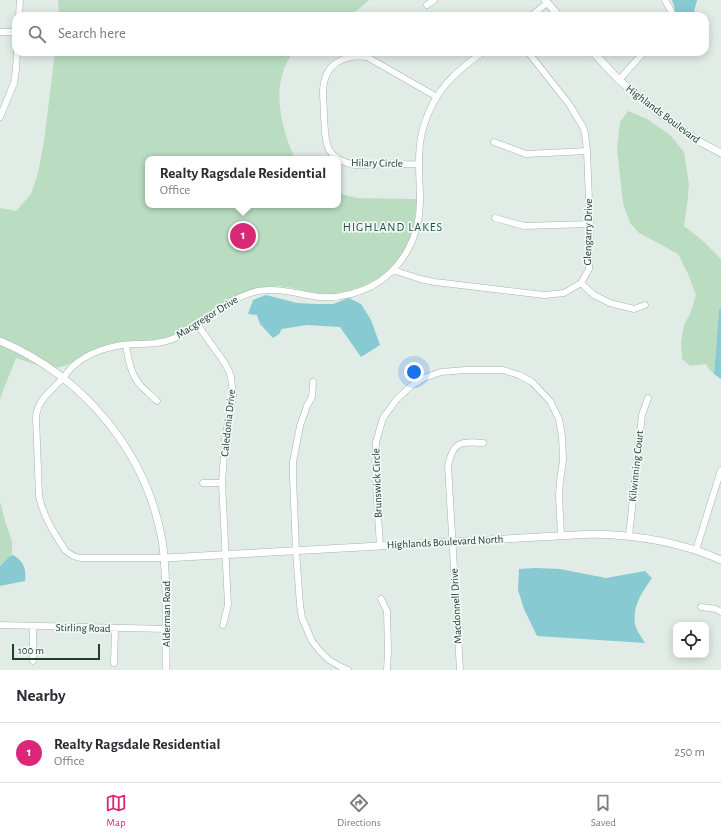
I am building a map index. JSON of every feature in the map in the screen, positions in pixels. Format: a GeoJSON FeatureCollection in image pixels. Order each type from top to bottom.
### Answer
{"type":"FeatureCollection","features":[{"type":"Feature","properties":{"kind":"street"},"geometry":{"type":"LineString","coordinates":[[19,12],[20,0]]}},
{"type":"Feature","properties":{"kind":"street"},"geometry":{"type":"LineString","coordinates":[[427,5],[434,0]]}},
{"type":"Feature","properties":{"kind":"street"},"geometry":{"type":"LineString","coordinates":[[664,0],[671,12]]}},
{"type":"Feature","properties":{"kind":"street"},"geometry":{"type":"LineString","coordinates":[[535,12],[546,2],[555,12]]}},
{"type":"Feature","properties":{"kind":"street"},"geometry":{"type":"LineString","coordinates":[[0,32],[12,32]]}},
{"type":"Feature","properties":{"kind":"street"},"geometry":{"type":"LineString","coordinates":[[0,118],[14,83],[17,56]]}},
{"type":"Feature","properties":{"kind":"street","name":"Hilary Circle"},"geometry":{"type":"LineString","coordinates":[[335,156],[330,150],[325,136],[323,92],[324,83],[328,72],[335,63],[346,58],[357,56],[367,57],[437,97]]}},
{"type":"Feature","properties":{"kind":"street","name":"Macgregor Drive"},"geometry":{"type":"LineString","coordinates":[[165,558],[75,557],[65,550],[59,542],[43,511],[39,496],[36,417],[41,401],[71,368],[86,358],[107,348],[164,342],[176,337],[242,296],[260,291],[286,290],[315,296],[343,296],[361,291],[371,286],[393,270],[401,261],[410,246],[419,220],[420,146],[422,133],[429,112],[437,97],[456,73],[478,56]]}},
{"type":"Feature","properties":{"kind":"street","name":"Glengarry Drive"},"geometry":{"type":"LineString","coordinates":[[531,56],[569,104],[585,133],[590,224],[589,269],[580,283]]}},
{"type":"Feature","properties":{"kind":"street","name":"Highlands Boulevard"},"geometry":{"type":"LineString","coordinates":[[596,56],[619,80],[660,114],[700,142],[721,153]]}},
{"type":"Feature","properties":{"kind":"street"},"geometry":{"type":"LineString","coordinates":[[619,80],[640,56]]}},
{"type":"Feature","properties":{"kind":"street"},"geometry":{"type":"LineString","coordinates":[[494,142],[526,154],[587,151]]}},
{"type":"Feature","properties":{"kind":"street","name":"Hilary Circle"},"geometry":{"type":"LineString","coordinates":[[341,160],[355,165],[419,164]]}},
{"type":"Feature","properties":{"kind":"street"},"geometry":{"type":"LineString","coordinates":[[495,218],[524,226],[590,224]]}},
{"type":"Feature","properties":{"kind":"street"},"geometry":{"type":"LineString","coordinates":[[393,270],[420,279],[435,282],[544,295],[564,293],[580,283],[594,294],[610,303],[634,309],[645,305]]}},
{"type":"Feature","properties":{"kind":"street","name":"Caledonia Drive"},"geometry":{"type":"LineString","coordinates":[[197,324],[224,362],[231,377],[233,396],[225,439],[222,483],[228,606],[223,625]]}},
{"type":"Feature","properties":{"kind":"street"},"geometry":{"type":"LineString","coordinates":[[0,341],[30,355],[63,378],[82,394],[103,416],[119,437],[130,453],[151,498],[159,524],[165,558]]}},
{"type":"Feature","properties":{"kind":"street"},"geometry":{"type":"LineString","coordinates":[[126,345],[133,374],[140,385],[157,401]]}},
{"type":"Feature","properties":{"kind":"street","name":"Brunswick Circle"},"geometry":{"type":"LineString","coordinates":[[380,546],[375,469],[376,442],[383,418],[396,399],[411,386],[424,378],[441,372],[466,370],[503,370],[519,375],[532,382],[550,401],[559,420],[562,436],[563,460],[559,496],[561,536]]}},
{"type":"Feature","properties":{"kind":"street"},"geometry":{"type":"LineString","coordinates":[[313,382],[312,397],[300,426],[293,462],[296,551],[300,605],[302,618],[312,641],[329,660],[348,670]]}},
{"type":"Feature","properties":{"kind":"street","name":"Kilwinning Court"},"geometry":{"type":"LineString","coordinates":[[629,536],[642,415],[648,398]]}},
{"type":"Feature","properties":{"kind":"street","name":"Macdonnell Drive"},"geometry":{"type":"LineString","coordinates":[[460,670],[448,466],[450,455],[456,447],[463,443],[483,443]]}},
{"type":"Feature","properties":{"kind":"street"},"geometry":{"type":"LineString","coordinates":[[696,550],[721,470]]}},
{"type":"Feature","properties":{"kind":"street"},"geometry":{"type":"LineString","coordinates":[[203,483],[222,483]]}},
{"type":"Feature","properties":{"kind":"street","name":"Highlands Boulevard North"},"geometry":{"type":"LineString","coordinates":[[165,558],[594,534],[629,536],[660,541],[696,550],[721,560]]}},
{"type":"Feature","properties":{"kind":"street","name":"Alderman Road"},"geometry":{"type":"LineString","coordinates":[[165,558],[167,629],[166,670]]}},
{"type":"Feature","properties":{"kind":"street"},"geometry":{"type":"LineString","coordinates":[[380,599],[387,611],[387,670]]}},
{"type":"Feature","properties":{"kind":"street"},"geometry":{"type":"LineString","coordinates":[[701,607],[716,609],[721,612]]}},
{"type":"Feature","properties":{"kind":"street","name":"Stirling Road"},"geometry":{"type":"LineString","coordinates":[[0,626],[167,629]]}},
{"type":"Feature","properties":{"kind":"street"},"geometry":{"type":"LineString","coordinates":[[33,627],[33,661]]}},
{"type":"Feature","properties":{"kind":"street"},"geometry":{"type":"LineString","coordinates":[[114,663],[115,629]]}},
{"type":"Feature","properties":{"kind":"green space"},"geometry":{"type":"Polygon","coordinates":[[[58,0],[369,0],[354,12],[59,12],[58,0]]]}},
{"type":"Feature","properties":{"kind":"green space"},"geometry":{"type":"Polygon","coordinates":[[[55,56],[291,56],[286,64],[282,77],[280,105],[285,132],[294,156],[145,156],[145,208],[341,208],[341,194],[357,198],[417,199],[411,238],[404,251],[385,273],[360,287],[331,293],[307,292],[277,286],[250,290],[229,299],[191,325],[165,338],[125,341],[110,344],[80,357],[70,364],[55,368],[31,352],[0,338],[0,208],[16,211],[31,194],[38,173],[44,141],[55,56]]]}},
{"type":"Feature","properties":{"kind":"green space"},"geometry":{"type":"Polygon","coordinates":[[[628,111],[647,119],[670,135],[684,152],[689,185],[684,226],[702,240],[721,259],[721,308],[719,310],[714,374],[706,364],[690,366],[682,359],[681,342],[684,325],[690,314],[696,295],[678,254],[639,233],[630,223],[623,203],[617,149],[620,122],[628,111]]]}},
{"type":"Feature","properties":{"kind":"green space"},"geometry":{"type":"Polygon","coordinates":[[[0,345],[28,358],[42,367],[16,358],[0,401],[0,345]]]}},
{"type":"Feature","properties":{"kind":"green space"},"geometry":{"type":"Polygon","coordinates":[[[0,501],[12,541],[12,554],[0,566],[0,501]]]}},
{"type":"Feature","properties":{"kind":"water"},"geometry":{"type":"Polygon","coordinates":[[[672,0],[697,0],[694,12],[675,12],[672,0]]]}},
{"type":"Feature","properties":{"kind":"water"},"geometry":{"type":"Polygon","coordinates":[[[266,295],[297,303],[316,304],[333,304],[349,298],[361,304],[371,320],[380,345],[361,357],[340,327],[307,325],[282,329],[279,334],[273,338],[260,324],[257,315],[248,314],[253,300],[266,295]]]}},
{"type":"Feature","properties":{"kind":"water"},"geometry":{"type":"Polygon","coordinates":[[[721,308],[721,379],[714,374],[719,310],[721,308]]]}},
{"type":"Feature","properties":{"kind":"water"},"geometry":{"type":"Polygon","coordinates":[[[13,555],[24,566],[25,581],[0,586],[0,566],[13,555]]]}},
{"type":"Feature","properties":{"kind":"water"},"geometry":{"type":"Polygon","coordinates":[[[519,569],[560,569],[606,578],[645,571],[652,578],[639,599],[634,617],[637,629],[645,643],[537,636],[524,609],[518,590],[519,569]]]}},
{"type":"Feature","properties":{"kind":"place","name":"Realty Ragsdale Residential"},"geometry":{"type":"Point","coordinates":[243,236]}},
{"type":"Feature","properties":{"kind":"district","name":"HIGHLAND LAKES"},"geometry":{"type":"Point","coordinates":[393,227]}}]}
